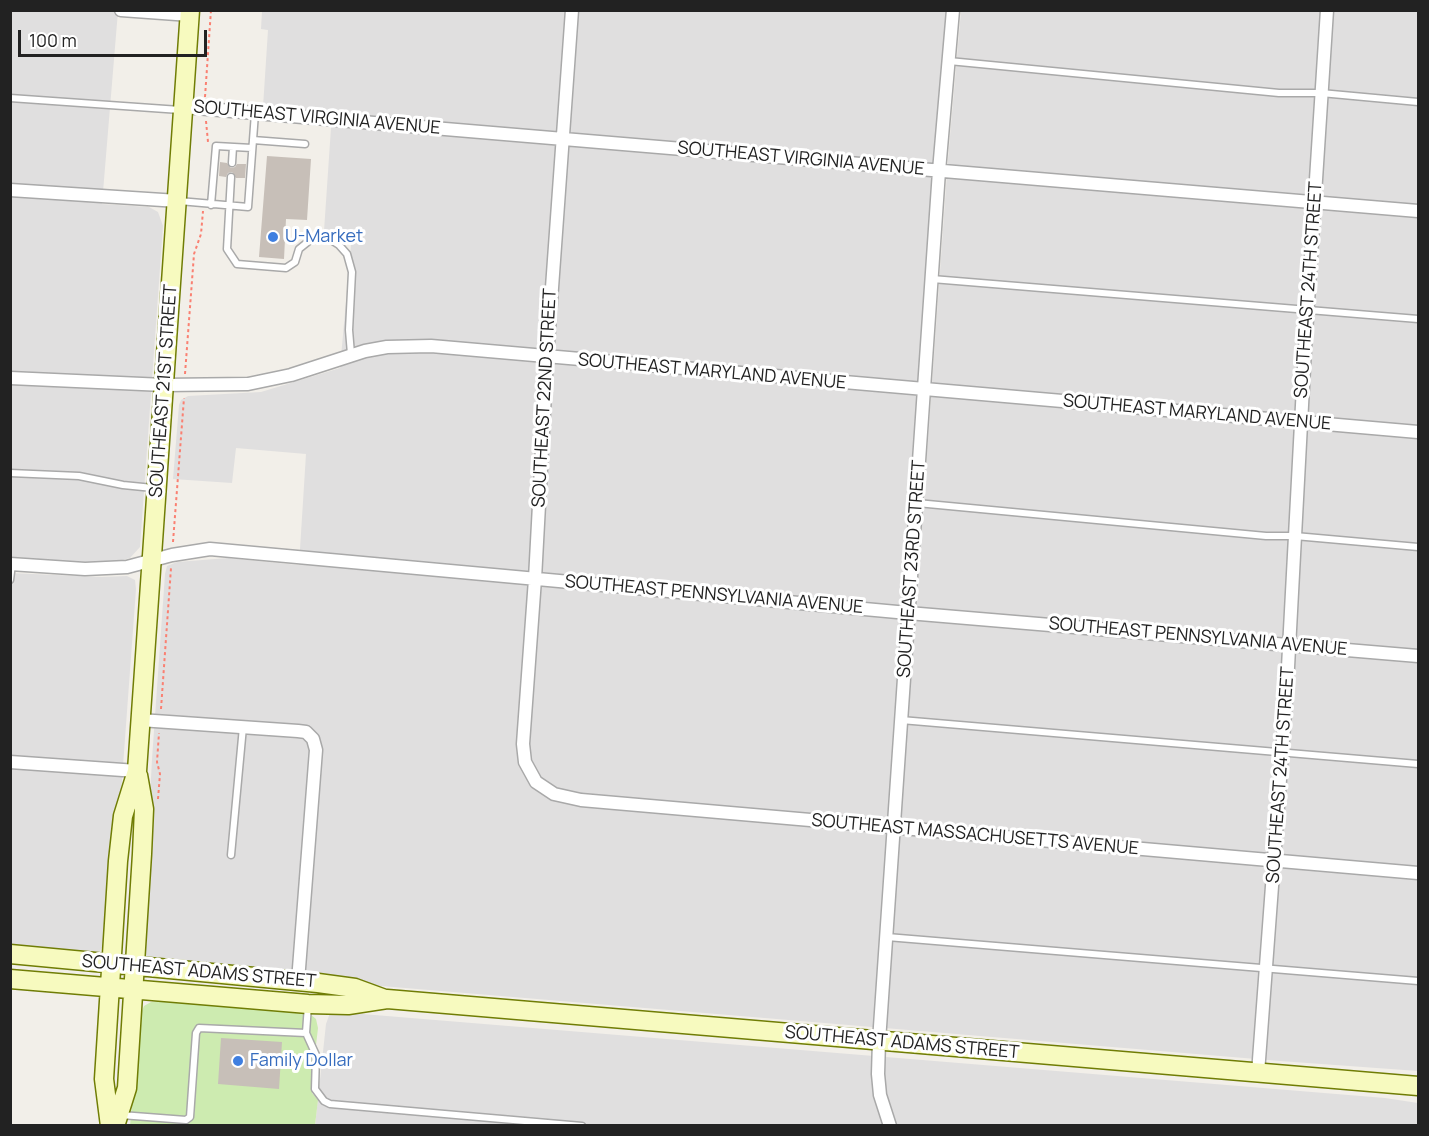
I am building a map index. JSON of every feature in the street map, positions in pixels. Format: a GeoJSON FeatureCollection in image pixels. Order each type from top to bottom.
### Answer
{"type":"FeatureCollection","features":[{"type":"Feature","properties":{"kind":"main road","name":"SOUTHEAST 21ST STREET"},"geometry":{"type":"LineString","coordinates":[[113,1120],[127,1088],[144,809],[137,771],[190,13]]}},
{"type":"Feature","properties":{"kind":"main road","name":"SOUTHEAST 21ST STREET"},"geometry":{"type":"LineString","coordinates":[[113,1120],[104,1079],[109,987],[123,816],[137,771]]}},
{"type":"Feature","properties":{"kind":"main road","name":"SOUTHEAST ADAMS STREET"},"geometry":{"type":"LineString","coordinates":[[10,954],[298,981],[355,988],[387,999]]}},
{"type":"Feature","properties":{"kind":"main road","name":"SOUTHEAST ADAMS STREET"},"geometry":{"type":"LineString","coordinates":[[10,979],[308,1004],[348,1005],[387,999],[1419,1086]]}},
{"type":"Feature","properties":{"kind":"street"},"geometry":{"type":"LineString","coordinates":[[121,10],[190,13]]}},
{"type":"Feature","properties":{"kind":"street","name":"SOUTHEAST 22ND STREET"},"geometry":{"type":"LineString","coordinates":[[536,782],[528,771],[523,751],[547,357],[572,10]]}},
{"type":"Feature","properties":{"kind":"street","name":"SOUTHEAST 23RD STREET"},"geometry":{"type":"LineString","coordinates":[[890,1125],[880,1095],[879,1041],[939,171],[953,10]]}},
{"type":"Feature","properties":{"kind":"street","name":"SOUTHEAST 24TH STREET"},"geometry":{"type":"LineString","coordinates":[[1258,1073],[1290,645],[1307,309],[1327,10]]}},
{"type":"Feature","properties":{"kind":"street","name":"SOUTHEAST VIRGINIA AVENUE"},"geometry":{"type":"LineString","coordinates":[[184,109],[255,113],[1419,211]]}},
{"type":"Feature","properties":{"kind":"street"},"geometry":{"type":"LineString","coordinates":[[10,190],[178,201]]}},
{"type":"Feature","properties":{"kind":"street","name":"SOUTHEAST MARYLAND AVENUE"},"geometry":{"type":"LineString","coordinates":[[10,378],[164,385],[248,384],[291,375],[351,354],[387,347],[415,345],[1419,432]]}},
{"type":"Feature","properties":{"kind":"street","name":"SOUTHEAST PENNSYLVANIA AVENUE"},"geometry":{"type":"LineString","coordinates":[[11,564],[85,569],[127,567],[172,555],[210,549],[909,613],[1419,656]]}},
{"type":"Feature","properties":{"kind":"street"},"geometry":{"type":"LineString","coordinates":[[140,720],[306,732],[313,739],[316,750],[298,981]]}},
{"type":"Feature","properties":{"kind":"street"},"geometry":{"type":"LineString","coordinates":[[10,762],[137,771]]}},
{"type":"Feature","properties":{"kind":"street","name":"SOUTHEAST MASSACHUSETTS AVENUE"},"geometry":{"type":"LineString","coordinates":[[536,782],[554,794],[581,800],[1419,873]]}},
{"type":"Feature","properties":{"kind":"lane"},"geometry":{"type":"LineString","coordinates":[[949,61],[1280,93],[1322,93],[1419,102]]}},
{"type":"Feature","properties":{"kind":"lane"},"geometry":{"type":"LineString","coordinates":[[10,98],[184,109]]}},
{"type":"Feature","properties":{"kind":"lane"},"geometry":{"type":"LineString","coordinates":[[178,201],[248,207],[255,113]]}},
{"type":"Feature","properties":{"kind":"lane"},"geometry":{"type":"LineString","coordinates":[[253,140],[304,144]]}},
{"type":"Feature","properties":{"kind":"lane"},"geometry":{"type":"LineString","coordinates":[[211,205],[216,146],[252,148]]}},
{"type":"Feature","properties":{"kind":"lane"},"geometry":{"type":"LineString","coordinates":[[232,163],[233,147]]}},
{"type":"Feature","properties":{"kind":"lane"},"geometry":{"type":"LineString","coordinates":[[231,177],[227,249],[237,264],[286,268],[295,262],[299,249],[314,237],[328,238],[347,254],[352,272],[349,330],[351,354]]}},
{"type":"Feature","properties":{"kind":"lane"},"geometry":{"type":"LineString","coordinates":[[932,279],[1419,319]]}},
{"type":"Feature","properties":{"kind":"lane"},"geometry":{"type":"LineString","coordinates":[[10,473],[79,476],[157,489]]}},
{"type":"Feature","properties":{"kind":"lane"},"geometry":{"type":"LineString","coordinates":[[917,503],[1266,536],[1295,536],[1419,547]]}},
{"type":"Feature","properties":{"kind":"lane"},"geometry":{"type":"LineString","coordinates":[[10,580],[11,564]]}},
{"type":"Feature","properties":{"kind":"lane"},"geometry":{"type":"LineString","coordinates":[[901,720],[1419,764]]}},
{"type":"Feature","properties":{"kind":"lane"},"geometry":{"type":"LineString","coordinates":[[231,855],[243,727]]}},
{"type":"Feature","properties":{"kind":"lane"},"geometry":{"type":"LineString","coordinates":[[887,937],[1419,981]]}},
{"type":"Feature","properties":{"kind":"lane"},"geometry":{"type":"LineString","coordinates":[[308,1004],[306,1033],[316,1055],[315,1089],[324,1101],[330,1104],[582,1125]]}},
{"type":"Feature","properties":{"kind":"lane"},"geometry":{"type":"LineString","coordinates":[[113,1120],[186,1120],[190,1117],[196,1032],[199,1028],[306,1033]]}},
{"type":"Feature","properties":{"kind":"shaded area"},"geometry":{"type":"Polygon","coordinates":[[[10,11],[118,11],[102,204],[149,207],[158,212],[163,226],[140,547],[130,558],[116,562],[94,563],[11,557],[10,11]]]}},
{"type":"Feature","properties":{"kind":"shaded area"},"geometry":{"type":"Polygon","coordinates":[[[262,11],[947,11],[880,929],[893,930],[948,159],[961,11],[1418,11],[1418,1071],[381,986],[155,962],[145,956],[142,948],[152,759],[167,566],[177,562],[228,558],[299,565],[306,454],[236,448],[232,483],[173,479],[179,405],[181,400],[188,396],[261,392],[340,368],[352,234],[324,231],[332,113],[263,107],[268,30],[261,29],[262,11]]]}},
{"type":"Feature","properties":{"kind":"shaded area"},"geometry":{"type":"Polygon","coordinates":[[[10,573],[127,576],[135,580],[121,793],[105,942],[100,951],[93,955],[11,949],[10,573]]]}},
{"type":"Feature","properties":{"kind":"shaded area"},"geometry":{"type":"Polygon","coordinates":[[[330,1013],[1385,1098],[1418,1103],[1418,1126],[315,1126],[326,1024],[330,1013]]]}},
{"type":"Feature","properties":{"kind":"green space"},"geometry":{"type":"Polygon","coordinates":[[[164,1000],[309,1013],[316,1019],[318,1028],[312,1079],[312,1093],[318,1100],[315,1125],[130,1126],[139,1018],[144,1006],[151,1002],[164,1000]]]}},
{"type":"Feature","properties":{"kind":"building"},"geometry":{"type":"Polygon","coordinates":[[[267,156],[311,159],[307,220],[286,219],[284,259],[259,257],[267,156]]]}},
{"type":"Feature","properties":{"kind":"building"},"geometry":{"type":"Polygon","coordinates":[[[220,162],[227,163],[231,168],[237,164],[246,164],[245,178],[236,178],[232,172],[226,177],[219,176],[220,162]]]}},
{"type":"Feature","properties":{"kind":"building"},"geometry":{"type":"Polygon","coordinates":[[[221,1038],[282,1042],[279,1089],[218,1084],[221,1038]]]}},
{"type":"Feature","properties":{"kind":"place","name":"U-Market"},"geometry":{"type":"Point","coordinates":[273,237]}},
{"type":"Feature","properties":{"kind":"place","name":"Family Dollar"},"geometry":{"type":"Point","coordinates":[238,1061]}}]}
